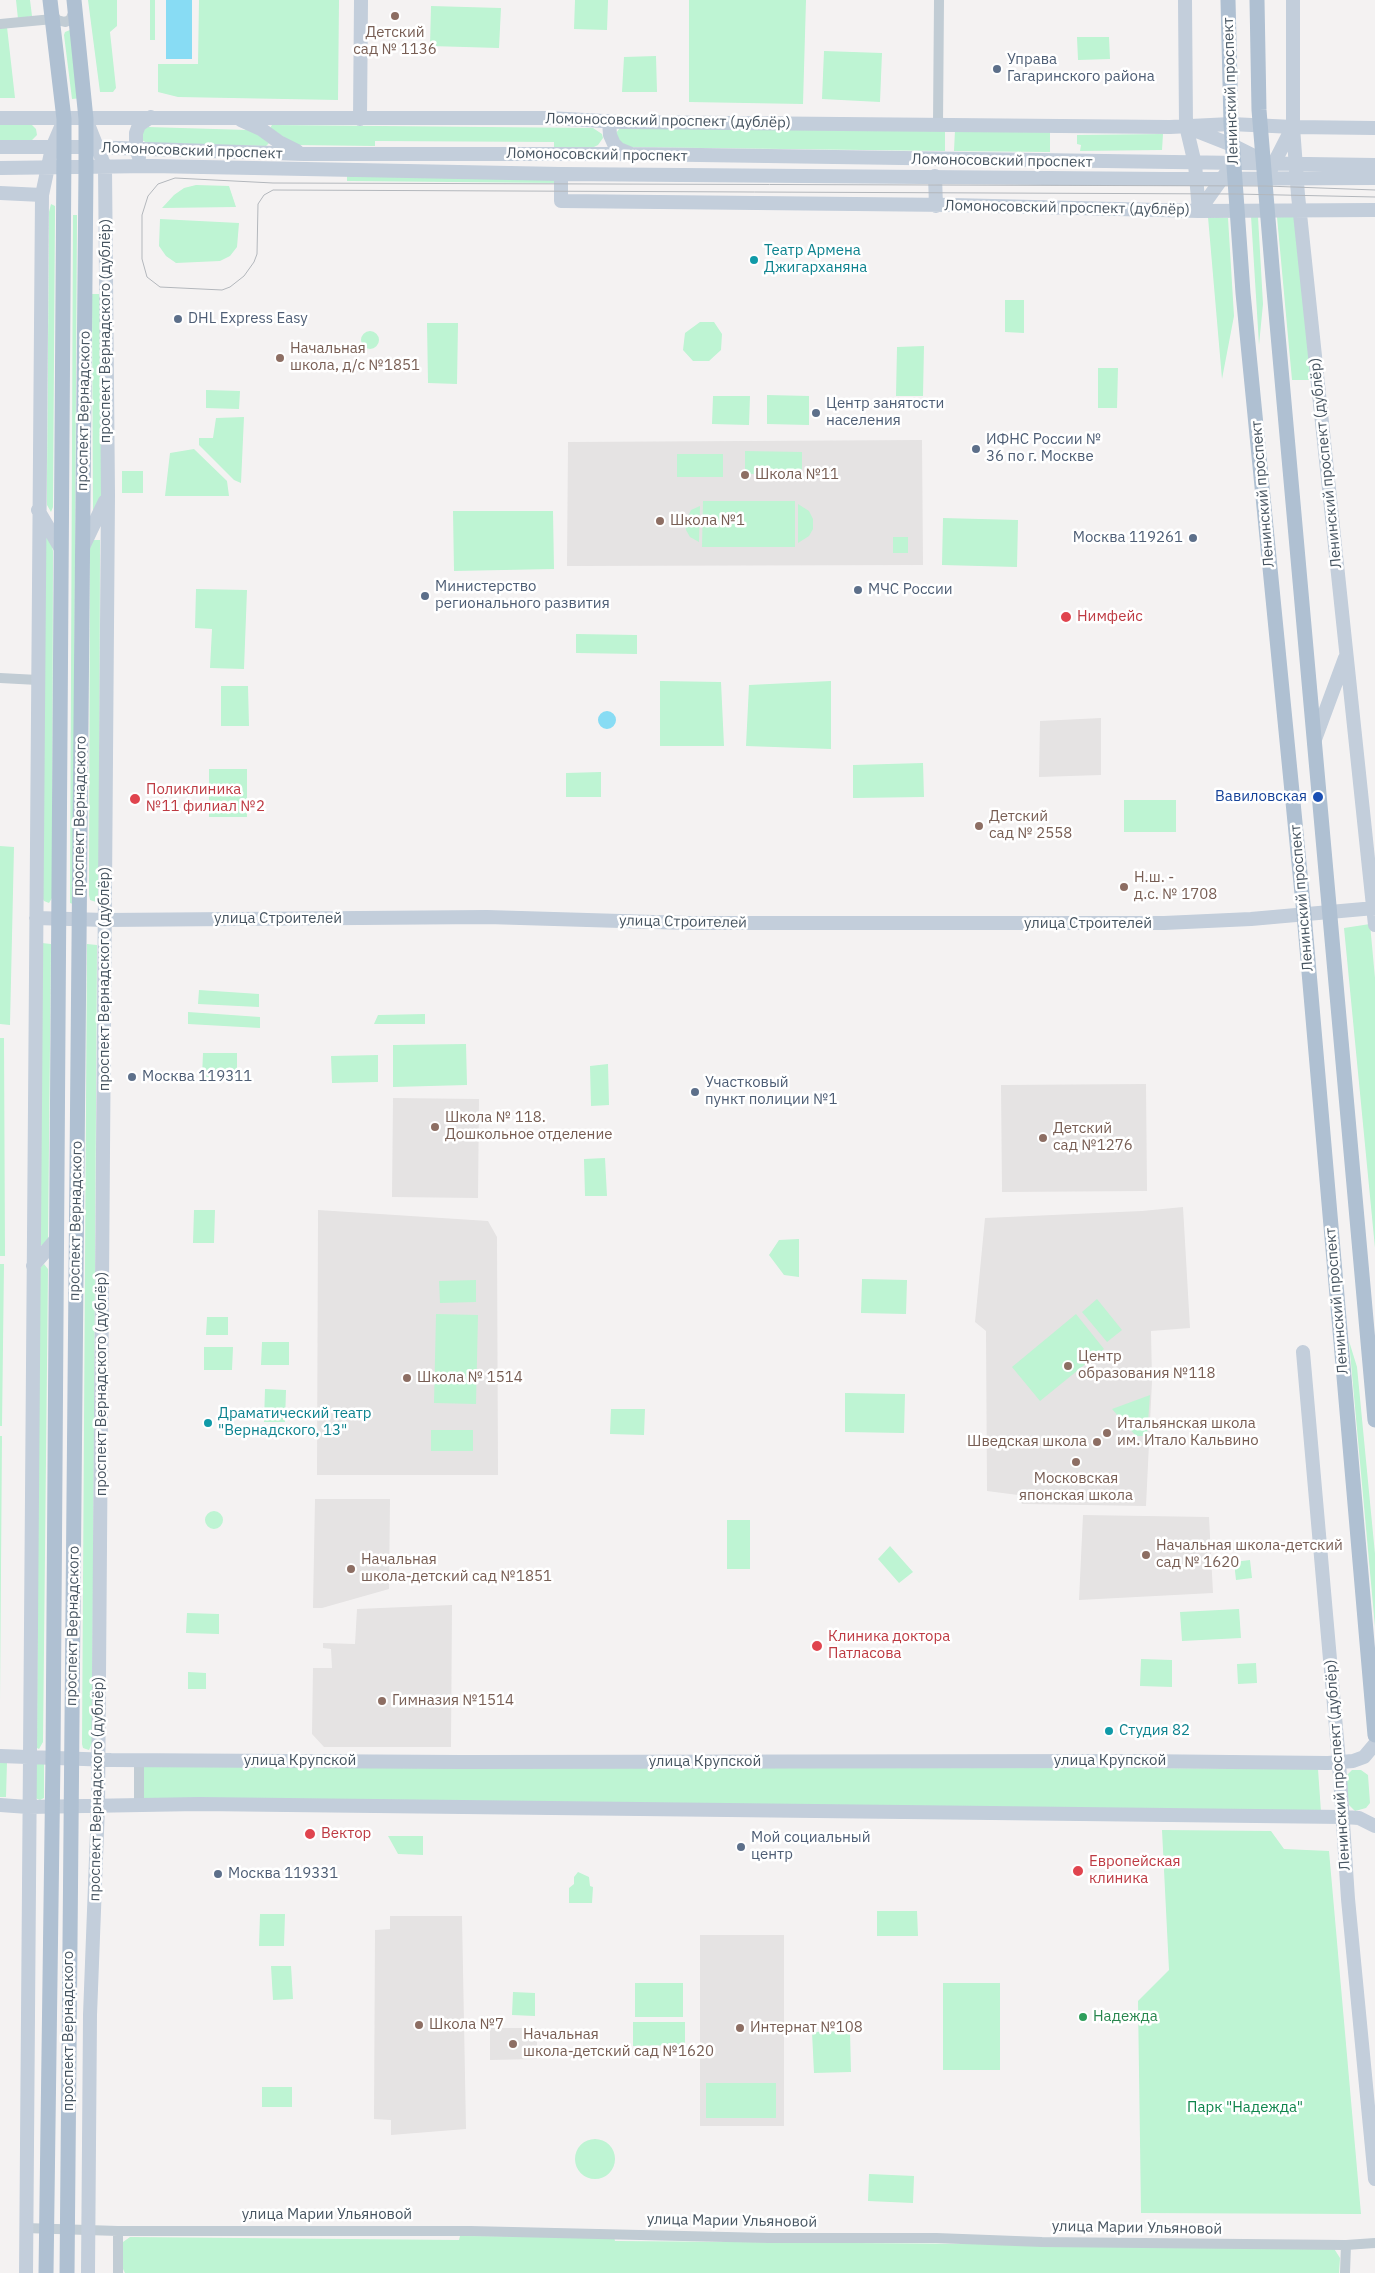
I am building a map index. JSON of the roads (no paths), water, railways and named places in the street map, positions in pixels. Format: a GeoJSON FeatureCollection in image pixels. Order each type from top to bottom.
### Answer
{"type":"FeatureCollection","features":[{"type":"Feature","properties":{"kind":"main road","name":"Ленинский проспект"},"geometry":{"type":"LineString","coordinates":[[1228,0],[1232,145],[1230,174],[1238,211],[1244,303],[1304,914],[1375,1735]]}},
{"type":"Feature","properties":{"kind":"main road","name":"Ленинский проспект"},"geometry":{"type":"LineString","coordinates":[[1257,0],[1260,126],[1268,169],[1267,211],[1375,1420]]}},
{"type":"Feature","properties":{"kind":"main road"},"geometry":{"type":"LineString","coordinates":[[74,5],[86,119]]}},
{"type":"Feature","properties":{"kind":"main road"},"geometry":{"type":"LineString","coordinates":[[51,10],[64,119]]}},
{"type":"Feature","properties":{"kind":"main road","name":"проспект Вернадского"},"geometry":{"type":"LineString","coordinates":[[46,2273],[53,1758],[60,918],[64,169],[58,148],[64,119]]}},
{"type":"Feature","properties":{"kind":"main road","name":"проспект Вернадского"},"geometry":{"type":"LineString","coordinates":[[67,2273],[86,168],[92,148],[86,119]]}},
{"type":"Feature","properties":{"kind":"street"},"geometry":{"type":"LineString","coordinates":[[360,118],[361,0]]}},
{"type":"Feature","properties":{"kind":"street"},"geometry":{"type":"LineString","coordinates":[[938,124],[939,0]]}},
{"type":"Feature","properties":{"kind":"street"},"geometry":{"type":"LineString","coordinates":[[1185,0],[1186,126],[1194,164],[1199,211]]}},
{"type":"Feature","properties":{"kind":"street","name":"Ленинский проспект (дублёр)"},"geometry":{"type":"LineString","coordinates":[[1293,0],[1293,128],[1296,171],[1375,926]]}},
{"type":"Feature","properties":{"kind":"street"},"geometry":{"type":"LineString","coordinates":[[0,24],[51,10],[57,20],[65,22],[70,20],[74,5]]}},
{"type":"Feature","properties":{"kind":"street"},"geometry":{"type":"LineString","coordinates":[[0,118],[64,119]]}},
{"type":"Feature","properties":{"kind":"street"},"geometry":{"type":"LineString","coordinates":[[151,118],[139,125],[136,133],[136,149],[144,163],[151,166]]}},
{"type":"Feature","properties":{"kind":"street"},"geometry":{"type":"LineString","coordinates":[[234,118],[256,126],[279,142],[304,154]]}},
{"type":"Feature","properties":{"kind":"street","name":"Ломоносовский проспект (дублёр)"},"geometry":{"type":"LineString","coordinates":[[64,119],[549,118],[609,121],[938,124],[1186,126],[1231,124]]}},
{"type":"Feature","properties":{"kind":"street"},"geometry":{"type":"LineString","coordinates":[[609,121],[610,135],[614,144],[619,149],[632,154]]}},
{"type":"Feature","properties":{"kind":"street"},"geometry":{"type":"LineString","coordinates":[[1231,124],[1293,128],[1375,128]]}},
{"type":"Feature","properties":{"kind":"street"},"geometry":{"type":"LineString","coordinates":[[1186,126],[1256,157],[1268,169]]}},
{"type":"Feature","properties":{"kind":"street"},"geometry":{"type":"LineString","coordinates":[[1268,169],[1293,128]]}},
{"type":"Feature","properties":{"kind":"street","name":"Ломоносовский проспект"},"geometry":{"type":"LineString","coordinates":[[0,148],[92,148],[304,154],[632,154],[1194,164],[1230,174]]}},
{"type":"Feature","properties":{"kind":"street"},"geometry":{"type":"LineString","coordinates":[[26,2273],[28,1806],[42,194],[48,168],[58,148]]}},
{"type":"Feature","properties":{"kind":"street","name":"проспект Вернадского (дублёр)"},"geometry":{"type":"LineString","coordinates":[[88,2273],[90,2015],[98,1806],[108,495],[105,167],[92,148]]}},
{"type":"Feature","properties":{"kind":"street"},"geometry":{"type":"LineString","coordinates":[[609,155],[603,158],[600,165],[603,171],[609,174]]}},
{"type":"Feature","properties":{"kind":"street"},"geometry":{"type":"LineString","coordinates":[[875,159],[881,167],[880,172],[875,176]]}},
{"type":"Feature","properties":{"kind":"street"},"geometry":{"type":"LineString","coordinates":[[1296,171],[1375,165]]}},
{"type":"Feature","properties":{"kind":"street","name":"Ломоносовский проспект"},"geometry":{"type":"LineString","coordinates":[[0,168],[64,169],[151,166],[561,174],[1196,179],[1230,174]]}},
{"type":"Feature","properties":{"kind":"street"},"geometry":{"type":"LineString","coordinates":[[1199,211],[1230,174],[1268,169],[1375,178]]}},
{"type":"Feature","properties":{"kind":"street","name":"Ломоносовский проспект (дублёр)"},"geometry":{"type":"LineString","coordinates":[[561,174],[561,202],[1300,211]]}},
{"type":"Feature","properties":{"kind":"street","name":"Ломоносовский проспект (дублёр)"},"geometry":{"type":"LineString","coordinates":[[935,176],[936,206]]}},
{"type":"Feature","properties":{"kind":"street"},"geometry":{"type":"LineString","coordinates":[[0,193],[42,194]]}},
{"type":"Feature","properties":{"kind":"street"},"geometry":{"type":"LineString","coordinates":[[1300,211],[1375,210]]}},
{"type":"Feature","properties":{"kind":"street","name":"проспект Вернадского (дублёр)"},"geometry":{"type":"LineString","coordinates":[[83,548],[108,495]]}},
{"type":"Feature","properties":{"kind":"street"},"geometry":{"type":"LineString","coordinates":[[38,509],[62,549]]}},
{"type":"Feature","properties":{"kind":"street"},"geometry":{"type":"LineString","coordinates":[[1314,742],[1346,655]]}},
{"type":"Feature","properties":{"kind":"street"},"geometry":{"type":"LineString","coordinates":[[0,678],[38,680]]}},
{"type":"Feature","properties":{"kind":"street","name":"улица Строителей"},"geometry":{"type":"LineString","coordinates":[[36,918],[105,920],[487,918],[688,923],[1164,923],[1374,908]]}},
{"type":"Feature","properties":{"kind":"street"},"geometry":{"type":"LineString","coordinates":[[33,1266],[57,1238]]}},
{"type":"Feature","properties":{"kind":"street","name":"Ленинский проспект (дублёр)"},"geometry":{"type":"LineString","coordinates":[[1303,1352],[1340,1762],[1348,1900],[1375,2179]]}},
{"type":"Feature","properties":{"kind":"street","name":"улица Крупской"},"geometry":{"type":"LineString","coordinates":[[0,1756],[140,1760],[462,1762],[1340,1762],[1353,1761],[1364,1757],[1375,1744]]}},
{"type":"Feature","properties":{"kind":"street"},"geometry":{"type":"LineString","coordinates":[[139,1805],[140,1760]]}},
{"type":"Feature","properties":{"kind":"street"},"geometry":{"type":"LineString","coordinates":[[0,1805],[199,1804],[1344,1817],[1360,1818],[1375,1826]]}},
{"type":"Feature","properties":{"kind":"street","name":"улица Марии Ульяновой"},"geometry":{"type":"LineString","coordinates":[[25,2228],[118,2231],[470,2231],[768,2238],[936,2238],[1048,2242],[1375,2244]]}},
{"type":"Feature","properties":{"kind":"street"},"geometry":{"type":"LineString","coordinates":[[118,2231],[118,2273]]}},
{"type":"Feature","properties":{"kind":"street"},"geometry":{"type":"LineString","coordinates":[[1345,2273],[1346,2245]]}},
{"type":"Feature","properties":{"kind":"water"},"geometry":{"type":"Polygon","coordinates":[[[166,0],[192,0],[192,59],[166,59],[166,0]]]}},
{"type":"Feature","properties":{"kind":"water"},"geometry":{"type":"Polygon","coordinates":[[[603,711],[611,711],[616,716],[614,727],[603,729],[598,724],[598,716],[603,711]]]}},
{"type":"Feature","properties":{"kind":"tram line"},"geometry":{"type":"LineString","coordinates":[[1375,190],[1266,186],[273,183],[175,178],[158,184],[148,196],[142,215],[142,259],[147,277],[160,287],[222,290],[230,287],[244,276],[254,262],[257,254],[258,204],[264,195],[273,190],[1236,194],[1375,197]]}},
{"type":"Feature","properties":{"kind":"place","name":"Детский сад № 1136"},"geometry":{"type":"Point","coordinates":[395,16]}},
{"type":"Feature","properties":{"kind":"place","name":"Управа Гагаринского района"},"geometry":{"type":"Point","coordinates":[997,69]}},
{"type":"Feature","properties":{"kind":"place","name":"Театр Армена Джигарханяна"},"geometry":{"type":"Point","coordinates":[754,260]}},
{"type":"Feature","properties":{"kind":"place","name":"DHL Express Easy"},"geometry":{"type":"Point","coordinates":[178,319]}},
{"type":"Feature","properties":{"kind":"place","name":"Начальная школа, д/с №1851"},"geometry":{"type":"Point","coordinates":[280,358]}},
{"type":"Feature","properties":{"kind":"place","name":"Центр занятости населения"},"geometry":{"type":"Point","coordinates":[816,413]}},
{"type":"Feature","properties":{"kind":"place","name":"ИФНС России № 36 по г. Москве"},"geometry":{"type":"Point","coordinates":[976,449]}},
{"type":"Feature","properties":{"kind":"place","name":"Школа №11"},"geometry":{"type":"Point","coordinates":[745,475]}},
{"type":"Feature","properties":{"kind":"place","name":"Школа №1"},"geometry":{"type":"Point","coordinates":[660,521]}},
{"type":"Feature","properties":{"kind":"place","name":"Москва 119261"},"geometry":{"type":"Point","coordinates":[1193,538]}},
{"type":"Feature","properties":{"kind":"place","name":"МЧС России"},"geometry":{"type":"Point","coordinates":[858,590]}},
{"type":"Feature","properties":{"kind":"place","name":"Министерство регионального развития"},"geometry":{"type":"Point","coordinates":[425,596]}},
{"type":"Feature","properties":{"kind":"place","name":"Нимфейс"},"geometry":{"type":"Point","coordinates":[1066,617]}},
{"type":"Feature","properties":{"kind":"place","name":"Вавиловская"},"geometry":{"type":"Point","coordinates":[1318,797]}},
{"type":"Feature","properties":{"kind":"place","name":"Поликлиника №11 филиал №2"},"geometry":{"type":"Point","coordinates":[135,799]}},
{"type":"Feature","properties":{"kind":"place","name":"Детский сад № 2558"},"geometry":{"type":"Point","coordinates":[979,826]}},
{"type":"Feature","properties":{"kind":"place","name":"Н.ш. - д.с. № 1708"},"geometry":{"type":"Point","coordinates":[1124,887]}},
{"type":"Feature","properties":{"kind":"place","name":"Москва 119311"},"geometry":{"type":"Point","coordinates":[132,1077]}},
{"type":"Feature","properties":{"kind":"place","name":"Участковый пункт полиции №1"},"geometry":{"type":"Point","coordinates":[695,1092]}},
{"type":"Feature","properties":{"kind":"place","name":"Школа № 118. Дошкольное отделение"},"geometry":{"type":"Point","coordinates":[435,1127]}},
{"type":"Feature","properties":{"kind":"place","name":"Детский сад №1276"},"geometry":{"type":"Point","coordinates":[1043,1138]}},
{"type":"Feature","properties":{"kind":"place","name":"Центр образования №118"},"geometry":{"type":"Point","coordinates":[1068,1366]}},
{"type":"Feature","properties":{"kind":"place","name":"Школа № 1514"},"geometry":{"type":"Point","coordinates":[407,1378]}},
{"type":"Feature","properties":{"kind":"place","name":"Драматический театр \"Вернадского, 13\""},"geometry":{"type":"Point","coordinates":[208,1423]}},
{"type":"Feature","properties":{"kind":"place","name":"Итальянская школа им. Итало Кальвино"},"geometry":{"type":"Point","coordinates":[1107,1433]}},
{"type":"Feature","properties":{"kind":"place","name":"Шведская школа"},"geometry":{"type":"Point","coordinates":[1097,1442]}},
{"type":"Feature","properties":{"kind":"place","name":"Московская японская школа"},"geometry":{"type":"Point","coordinates":[1076,1462]}},
{"type":"Feature","properties":{"kind":"place","name":"Начальная школа-детский сад № 1620"},"geometry":{"type":"Point","coordinates":[1146,1555]}},
{"type":"Feature","properties":{"kind":"place","name":"Начальная школа-детский сад №1851"},"geometry":{"type":"Point","coordinates":[351,1569]}},
{"type":"Feature","properties":{"kind":"place","name":"Клиника доктора Патласова"},"geometry":{"type":"Point","coordinates":[817,1646]}},
{"type":"Feature","properties":{"kind":"place","name":"Гимназия №1514"},"geometry":{"type":"Point","coordinates":[382,1701]}},
{"type":"Feature","properties":{"kind":"place","name":"Студия 82"},"geometry":{"type":"Point","coordinates":[1109,1731]}},
{"type":"Feature","properties":{"kind":"place","name":"Вектор"},"geometry":{"type":"Point","coordinates":[310,1834]}},
{"type":"Feature","properties":{"kind":"place","name":"Мой социальный центр"},"geometry":{"type":"Point","coordinates":[741,1847]}},
{"type":"Feature","properties":{"kind":"place","name":"Европейская клиника"},"geometry":{"type":"Point","coordinates":[1078,1871]}},
{"type":"Feature","properties":{"kind":"place","name":"Москва 119331"},"geometry":{"type":"Point","coordinates":[218,1874]}},
{"type":"Feature","properties":{"kind":"place","name":"Надежда"},"geometry":{"type":"Point","coordinates":[1083,2017]}},
{"type":"Feature","properties":{"kind":"place","name":"Школа №7"},"geometry":{"type":"Point","coordinates":[419,2025]}},
{"type":"Feature","properties":{"kind":"place","name":"Интернат №108"},"geometry":{"type":"Point","coordinates":[740,2028]}},
{"type":"Feature","properties":{"kind":"place","name":"Начальная школа-детский сад №1620"},"geometry":{"type":"Point","coordinates":[513,2044]}},
{"type":"Feature","properties":{"kind":"park label","name":"Парк \"Надежда\""},"geometry":{"type":"Point","coordinates":[1245,2108]}}]}
